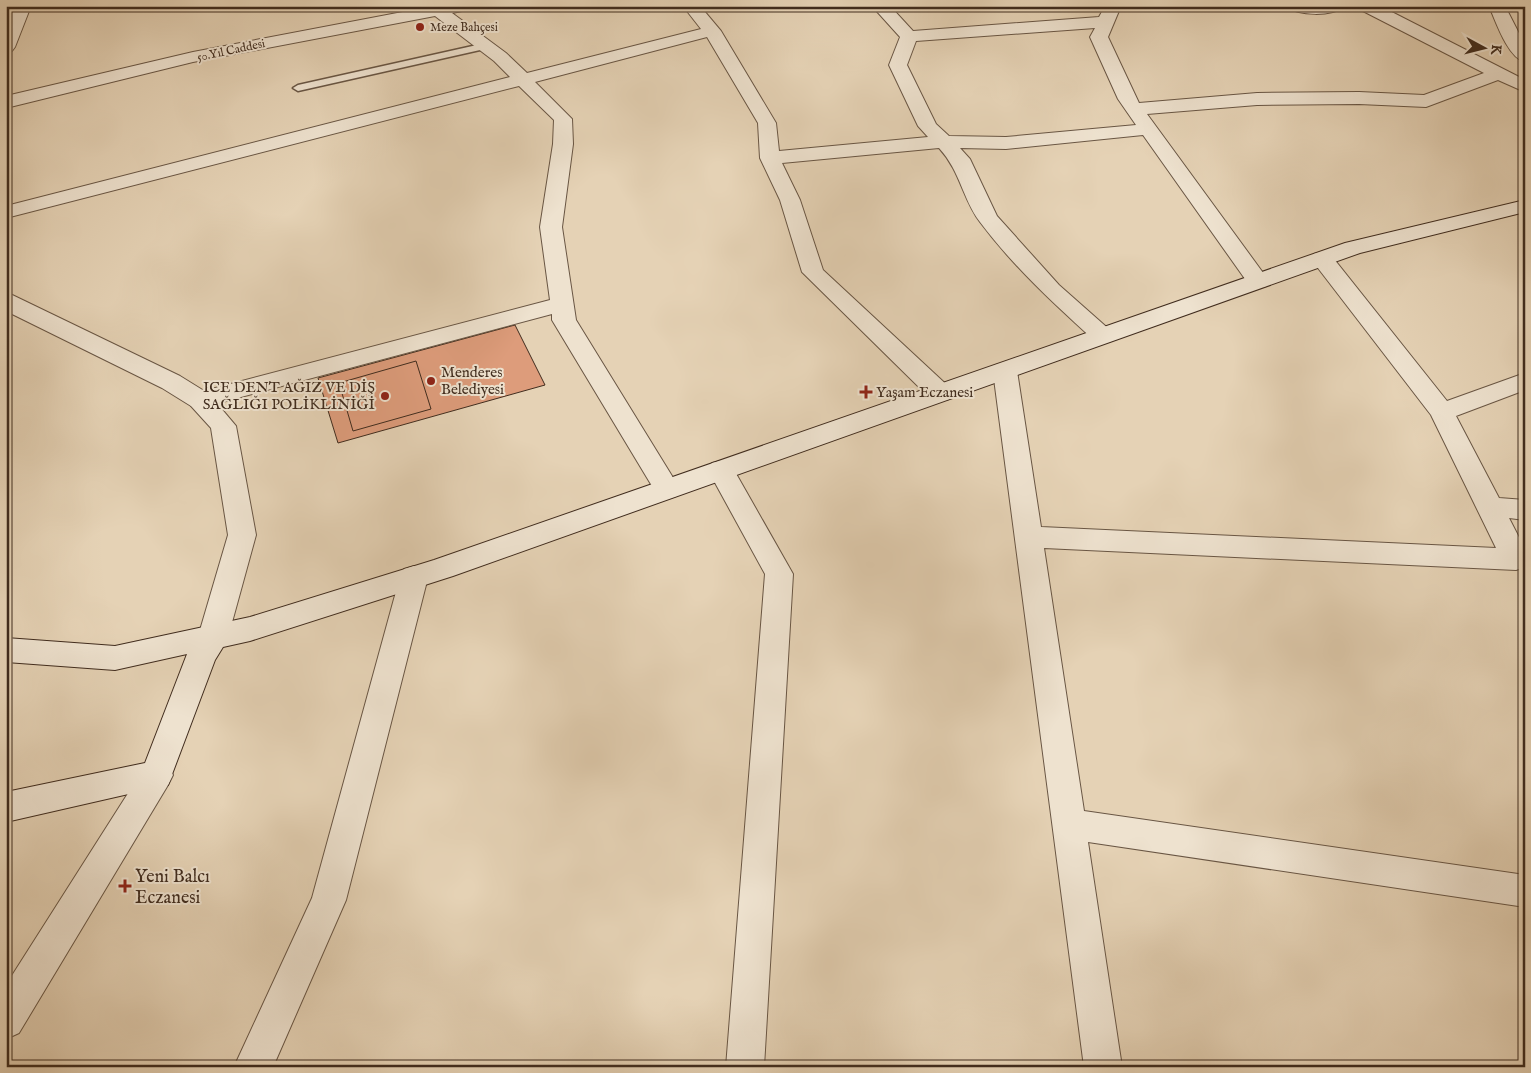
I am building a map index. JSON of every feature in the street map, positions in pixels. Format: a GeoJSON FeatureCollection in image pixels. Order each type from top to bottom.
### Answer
{"type":"FeatureCollection","features":[{"type":"Feature","properties":{"kind":"street"},"geometry":{"type":"LineString","coordinates":[[6,47],[23,6]]}},
{"type":"Feature","properties":{"kind":"street"},"geometry":{"type":"LineString","coordinates":[[691,6],[712,31],[767,123],[770,158],[790,200],[813,272],[940,393]]}},
{"type":"Feature","properties":{"kind":"street"},"geometry":{"type":"LineString","coordinates":[[880,6],[909,36]]}},
{"type":"Feature","properties":{"kind":"street"},"geometry":{"type":"LineString","coordinates":[[1295,6],[1329,10],[1336,6]]}},
{"type":"Feature","properties":{"kind":"street"},"geometry":{"type":"LineString","coordinates":[[1366,6],[1525,88]]}},
{"type":"Feature","properties":{"kind":"street"},"geometry":{"type":"LineString","coordinates":[[1497,6],[1523,53]]}},
{"type":"Feature","properties":{"kind":"street"},"geometry":{"type":"LineString","coordinates":[[448,8],[564,119],[563,144],[551,227],[564,320],[667,489]]}},
{"type":"Feature","properties":{"kind":"street","name":"50.Yıl Caddesi"},"geometry":{"type":"LineString","coordinates":[[6,102],[193,58],[338,28],[448,8]]}},
{"type":"Feature","properties":{"kind":"street"},"geometry":{"type":"LineString","coordinates":[[909,36],[1109,14],[1099,37],[1127,99],[1258,281]]}},
{"type":"Feature","properties":{"kind":"street"},"geometry":{"type":"LineString","coordinates":[[6,212],[712,31]]}},
{"type":"Feature","properties":{"kind":"street"},"geometry":{"type":"LineString","coordinates":[[909,36],[898,65],[928,126],[960,159],[988,218],[1051,290],[1102,336]]}},
{"type":"Feature","properties":{"kind":"street"},"geometry":{"type":"LineString","coordinates":[[1134,109],[1257,99],[1358,98],[1426,101],[1497,74]]}},
{"type":"Feature","properties":{"kind":"street"},"geometry":{"type":"LineString","coordinates":[[770,158],[942,142],[1006,144],[1149,129]]}},
{"type":"Feature","properties":{"kind":"street"},"geometry":{"type":"LineString","coordinates":[[6,650],[115,658],[250,629],[414,578],[1353,248],[1525,206]]}},
{"type":"Feature","properties":{"kind":"street"},"geometry":{"type":"LineString","coordinates":[[1322,259],[1442,412],[1520,568]]}},
{"type":"Feature","properties":{"kind":"street"},"geometry":{"type":"LineString","coordinates":[[6,301],[171,382],[200,400],[223,426],[242,535],[213,637],[201,656],[158,775],[6,1020]]}},
{"type":"Feature","properties":{"kind":"street"},"geometry":{"type":"LineString","coordinates":[[200,400],[562,304]]}},
{"type":"Feature","properties":{"kind":"street"},"geometry":{"type":"LineString","coordinates":[[1005,371],[1103,1067]]}},
{"type":"Feature","properties":{"kind":"street"},"geometry":{"type":"LineString","coordinates":[[1442,412],[1525,381]]}},
{"type":"Feature","properties":{"kind":"street"},"geometry":{"type":"LineString","coordinates":[[722,470],[779,574],[745,1067]]}},
{"type":"Feature","properties":{"kind":"street"},"geometry":{"type":"LineString","coordinates":[[1489,507],[1525,510]]}},
{"type":"Feature","properties":{"kind":"street"},"geometry":{"type":"LineString","coordinates":[[1028,537],[1520,568]]}},
{"type":"Feature","properties":{"kind":"street"},"geometry":{"type":"LineString","coordinates":[[253,1067],[330,900],[414,578]]}},
{"type":"Feature","properties":{"kind":"street"},"geometry":{"type":"LineString","coordinates":[[6,807],[158,775]]}},
{"type":"Feature","properties":{"kind":"street"},"geometry":{"type":"LineString","coordinates":[[1069,824],[1525,891]]}},
{"type":"Feature","properties":{"kind":"lane"},"geometry":{"type":"LineString","coordinates":[[298,88],[486,46]]}},
{"type":"Feature","properties":{"kind":"building","name":"Menderes Belediyesi"},"geometry":{"type":"Polygon","coordinates":[[[515,325],[545,385],[338,443],[318,378],[515,325]]]}},
{"type":"Feature","properties":{"kind":"building","name":"ICE DENT AĞIZ VE DİŞ SAĞLIĞI POLİKLİNİĞİ"},"geometry":{"type":"Polygon","coordinates":[[[416,361],[431,409],[353,431],[339,383],[416,361]]]}},
{"type":"Feature","properties":{"kind":"place","name":"Meze Bahçesi"},"geometry":{"type":"Point","coordinates":[420,27]}},
{"type":"Feature","properties":{"kind":"place","name":"Menderes Belediyesi"},"geometry":{"type":"Point","coordinates":[431,381]}},
{"type":"Feature","properties":{"kind":"place","name":"Yaşam Eczanesi"},"geometry":{"type":"Point","coordinates":[866,392]}},
{"type":"Feature","properties":{"kind":"place","name":"ICE DENT AĞIZ VE DİŞ SAĞLIĞI POLİKLİNİĞİ"},"geometry":{"type":"Point","coordinates":[385,396]}},
{"type":"Feature","properties":{"kind":"place","name":"Yeni Balcı Eczanesi"},"geometry":{"type":"Point","coordinates":[125,886]}}]}
